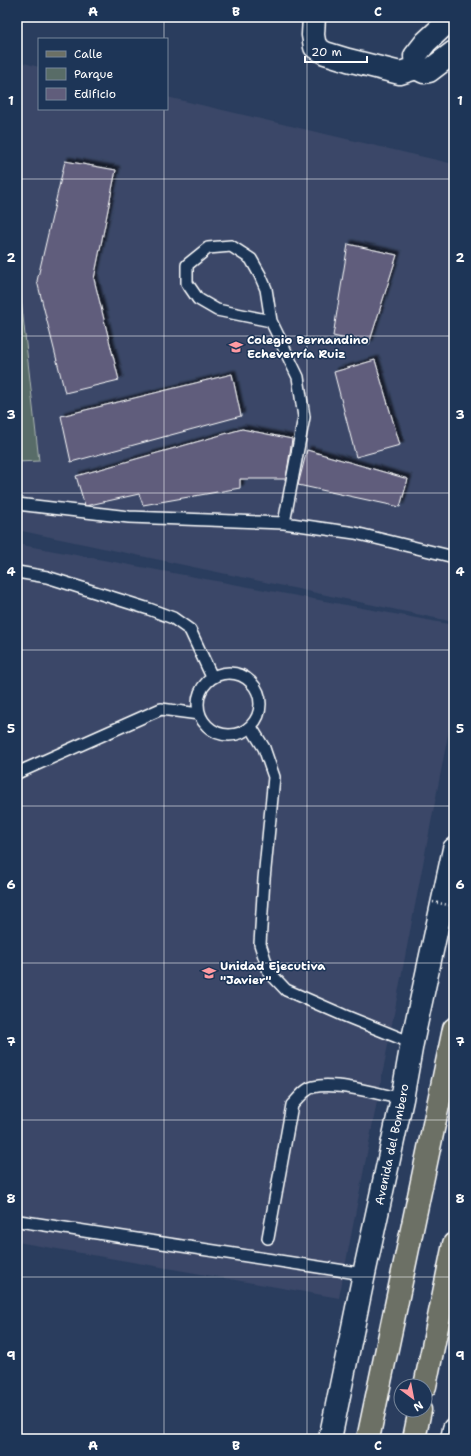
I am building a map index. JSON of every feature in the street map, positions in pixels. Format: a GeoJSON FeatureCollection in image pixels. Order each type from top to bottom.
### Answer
{"type":"FeatureCollection","features":[{"type":"Feature","properties":{"kind":"main road"},"geometry":{"type":"LineString","coordinates":[[314,17],[313,35],[315,47],[324,53],[348,60],[400,73],[416,68],[424,72],[429,71],[454,52]]}},
{"type":"Feature","properties":{"kind":"main road"},"geometry":{"type":"LineString","coordinates":[[416,68],[415,56],[426,42],[453,17]]}},
{"type":"Feature","properties":{"kind":"main road","name":"Avenida del Bombero"},"geometry":{"type":"LineString","coordinates":[[330,1439],[402,1099],[412,1043],[454,849]]}},
{"type":"Feature","properties":{"kind":"main road"},"geometry":{"type":"LineString","coordinates":[[368,1439],[454,1029]]}},
{"type":"Feature","properties":{"kind":"main road"},"geometry":{"type":"LineString","coordinates":[[427,1378],[454,1244]]}},
{"type":"Feature","properties":{"kind":"main road"},"geometry":{"type":"LineString","coordinates":[[414,1439],[418,1418]]}},
{"type":"Feature","properties":{"kind":"main road"},"geometry":{"type":"LineString","coordinates":[[452,1439],[454,1430]]}},
{"type":"Feature","properties":{"kind":"lane"},"geometry":{"type":"LineString","coordinates":[[271,322],[217,310],[198,299],[188,283],[187,266],[208,248],[232,246],[251,259],[266,289],[271,322],[298,377],[304,417],[284,523]]}},
{"type":"Feature","properties":{"kind":"lane"},"geometry":{"type":"LineString","coordinates":[[17,504],[129,517],[284,523],[355,533],[454,557]]}},
{"type":"Feature","properties":{"kind":"lane"},"geometry":{"type":"LineString","coordinates":[[17,572],[47,577],[173,618],[190,630],[212,677]]}},
{"type":"Feature","properties":{"kind":"lane"},"geometry":{"type":"LineString","coordinates":[[226,673],[239,674],[251,681],[258,690],[261,701],[260,712],[255,723],[251,727],[236,735],[224,735],[213,731],[205,724],[199,714],[198,700],[202,687],[212,677],[226,673]]}},
{"type":"Feature","properties":{"kind":"lane"},"geometry":{"type":"LineString","coordinates":[[17,773],[161,709],[199,714]]}},
{"type":"Feature","properties":{"kind":"lane"},"geometry":{"type":"LineString","coordinates":[[251,727],[264,748],[274,777],[264,879],[260,944],[269,972],[286,990],[344,1016],[412,1043]]}},
{"type":"Feature","properties":{"kind":"lane"},"geometry":{"type":"LineString","coordinates":[[268,1238],[292,1105],[312,1087],[332,1085],[402,1099]]}},
{"type":"Feature","properties":{"kind":"lane"},"geometry":{"type":"LineString","coordinates":[[17,1219],[19,1221],[364,1274]]}},
{"type":"Feature","properties":{"kind":"path"},"geometry":{"type":"LineString","coordinates":[[433,902],[454,906]]}},
{"type":"Feature","properties":{"kind":"shaded area","name":"Colegio Bernandino Echeverría Ruiz"},"geometry":{"type":"Polygon","coordinates":[[[17,61],[38,67],[38,110],[168,110],[168,97],[454,164],[454,622],[17,530],[17,61]]]}},
{"type":"Feature","properties":{"kind":"shaded area","name":"Unidad Ejecutiva \"Javier\""},"geometry":{"type":"Polygon","coordinates":[[[17,544],[454,625],[454,704],[339,1298],[17,1242],[17,544]]]}},
{"type":"Feature","properties":{"kind":"green space"},"geometry":{"type":"Polygon","coordinates":[[[17,281],[19,281],[39,461],[17,462],[17,281]]]}},
{"type":"Feature","properties":{"kind":"building"},"geometry":{"type":"Polygon","coordinates":[[[65,161],[116,170],[94,279],[119,380],[65,393],[37,281],[65,161]]]}},
{"type":"Feature","properties":{"kind":"building"},"geometry":{"type":"Polygon","coordinates":[[[348,244],[397,255],[369,344],[333,336],[348,244]]]}},
{"type":"Feature","properties":{"kind":"building"},"geometry":{"type":"Polygon","coordinates":[[[375,360],[400,445],[356,457],[334,372],[375,360]]]}},
{"type":"Feature","properties":{"kind":"building"},"geometry":{"type":"Polygon","coordinates":[[[232,374],[241,416],[71,462],[61,416],[232,374]]]}},
{"type":"Feature","properties":{"kind":"building"},"geometry":{"type":"Polygon","coordinates":[[[242,429],[292,439],[286,479],[240,479],[240,488],[143,505],[139,494],[85,506],[76,476],[242,429]]]}},
{"type":"Feature","properties":{"kind":"building"},"geometry":{"type":"Polygon","coordinates":[[[307,450],[408,479],[400,507],[298,485],[307,450]]]}},
{"type":"Feature","properties":{"kind":"place","name":"Colegio Bernandino Echeverría Ruiz"},"geometry":{"type":"Point","coordinates":[236,347]}},
{"type":"Feature","properties":{"kind":"place","name":"Unidad Ejecutiva \"Javier\""},"geometry":{"type":"Point","coordinates":[209,973]}}]}
